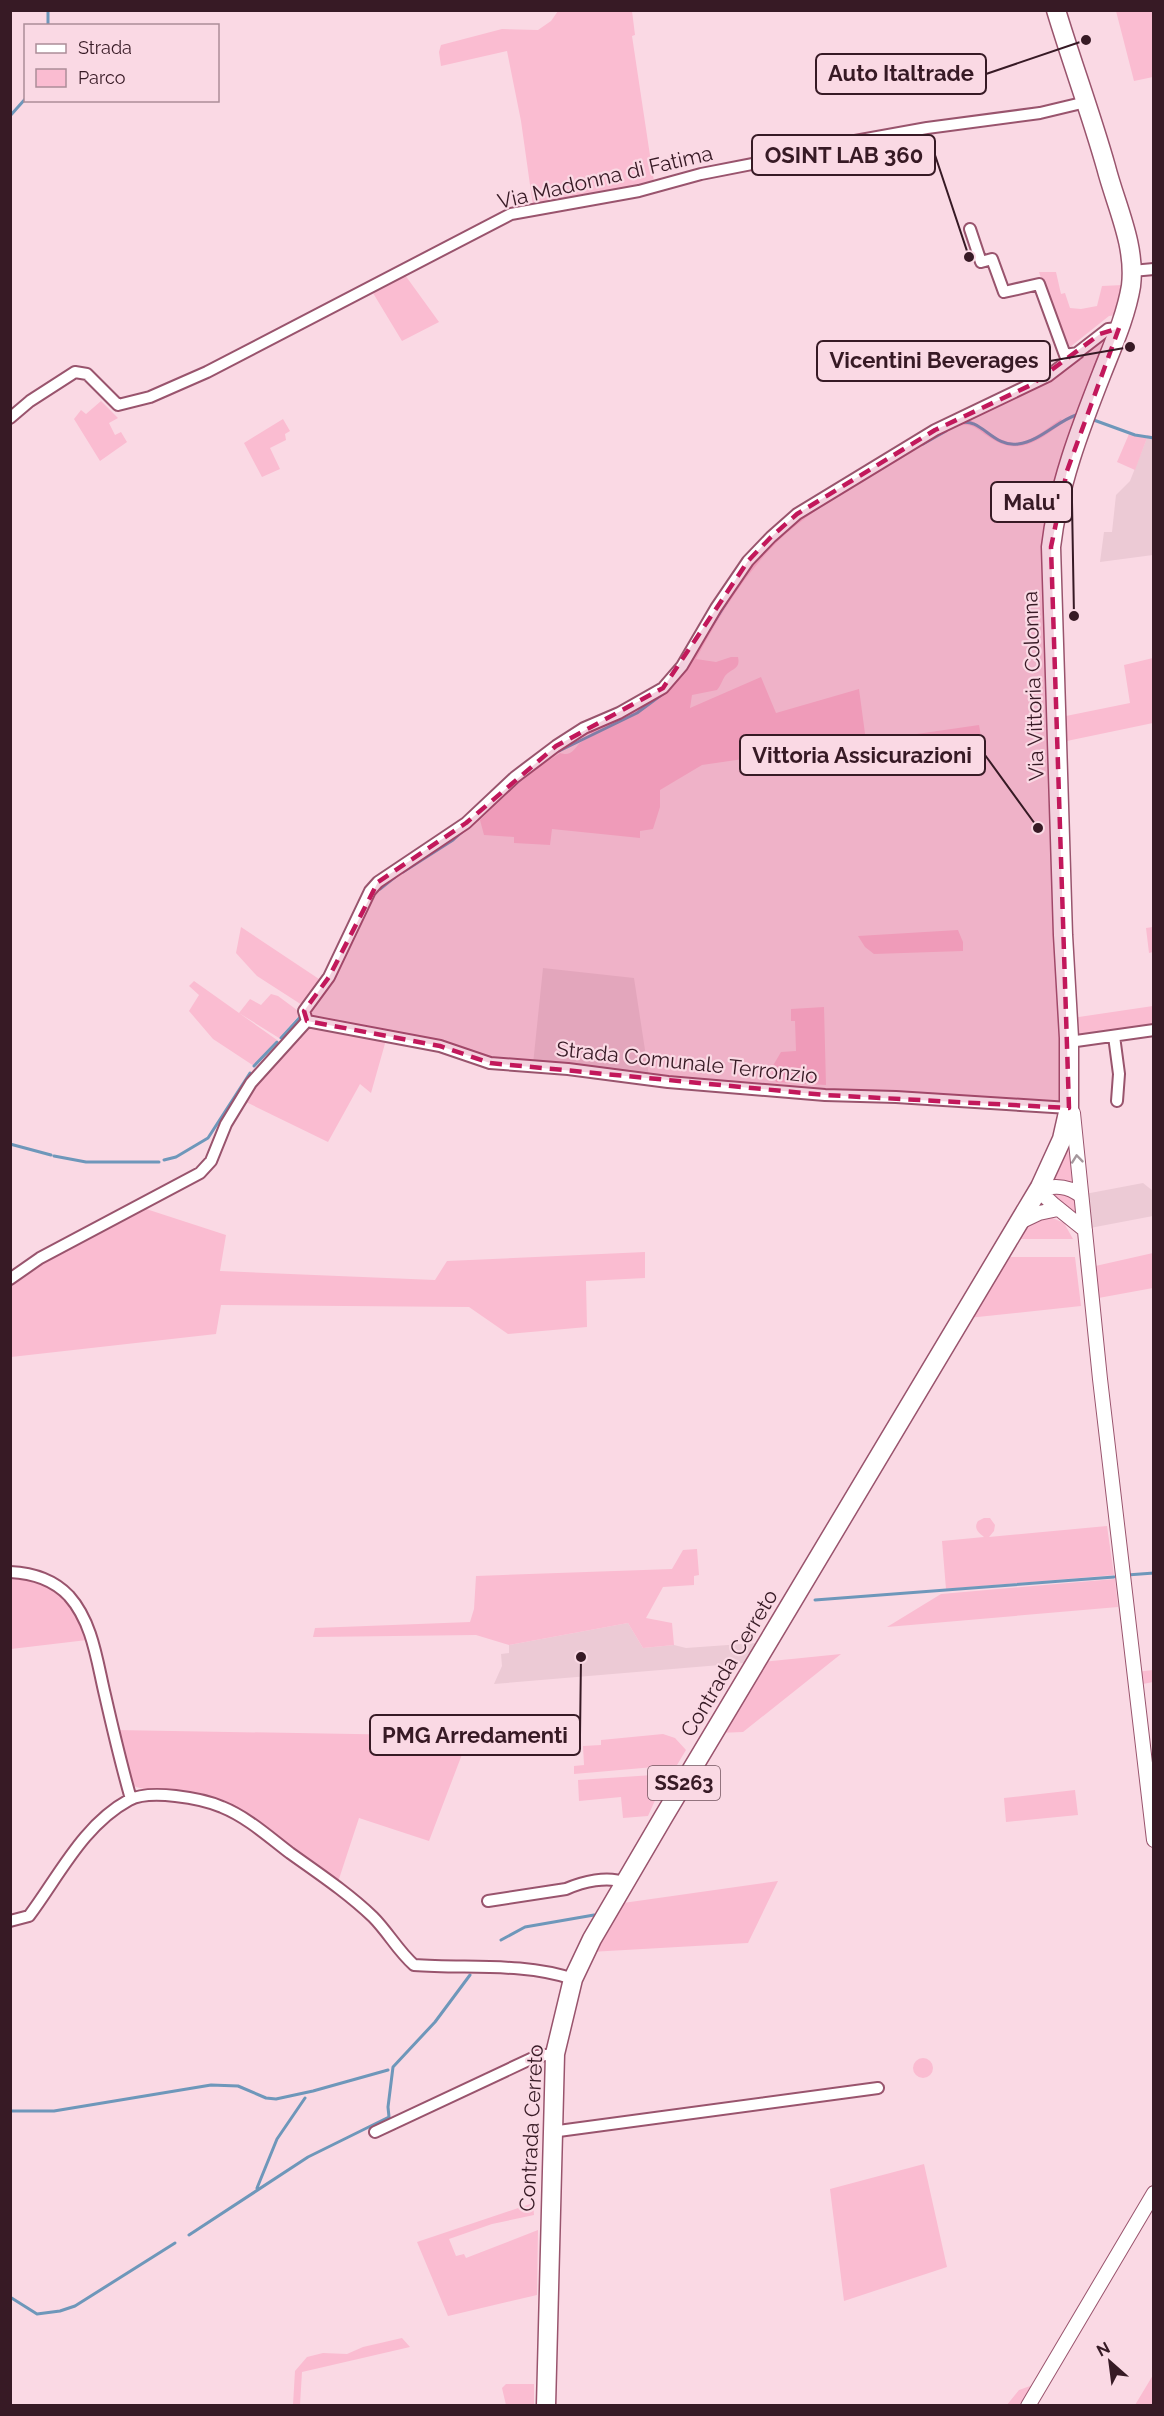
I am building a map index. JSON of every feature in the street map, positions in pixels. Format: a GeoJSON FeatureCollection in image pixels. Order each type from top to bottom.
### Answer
{"type":"FeatureCollection","features":[{"type":"Feature","properties":{"kind":"main road","name":"Via Vittoria Colonna"},"geometry":{"type":"LineString","coordinates":[[1020,1222],[1055,1158],[1069,1108],[1069,1042],[1063,935],[1051,547],[1055,514],[1067,471],[1126,308],[1132,272],[1128,243],[1056,10]]}},
{"type":"Feature","properties":{"kind":"main road","name":"Contrada Cerreto"},"geometry":{"type":"LineString","coordinates":[[546,2406],[551,2132],[555,2054],[573,1979],[592,1939],[625,1883],[1020,1222]]}},
{"type":"Feature","properties":{"kind":"street","name":"Via Madonna di Fatima"},"geometry":{"type":"LineString","coordinates":[[10,418],[30,401],[75,372],[87,374],[118,405],[150,397],[207,372],[369,289],[453,242],[511,214],[639,191],[701,174],[848,142],[927,128],[1043,112],[1086,102]]}},
{"type":"Feature","properties":{"kind":"street"},"geometry":{"type":"LineString","coordinates":[[970,229],[981,262],[992,259],[1004,292],[1039,284],[1065,355],[1078,353]]}},
{"type":"Feature","properties":{"kind":"street"},"geometry":{"type":"LineString","coordinates":[[1132,272],[1154,269]]}},
{"type":"Feature","properties":{"kind":"street"},"geometry":{"type":"LineString","coordinates":[[10,1280],[40,1258],[200,1173],[211,1161],[226,1124],[250,1083],[307,1021],[304,1011],[329,977],[370,891],[378,882],[466,823],[515,777],[556,746],[584,728],[620,713],[663,688],[682,666],[748,561],[797,514],[935,430],[1048,376],[1108,329],[1119,328]]}},
{"type":"Feature","properties":{"kind":"street","name":"Strada Comunale Terronzio"},"geometry":{"type":"LineString","coordinates":[[307,1021],[440,1046],[490,1063],[668,1082],[815,1094],[1069,1108]]}},
{"type":"Feature","properties":{"kind":"street"},"geometry":{"type":"LineString","coordinates":[[1069,1042],[1154,1030]]}},
{"type":"Feature","properties":{"kind":"street"},"geometry":{"type":"LineString","coordinates":[[1114,1036],[1119,1074],[1117,1101]]}},
{"type":"Feature","properties":{"kind":"street"},"geometry":{"type":"LineString","coordinates":[[1069,1108],[1073,1113],[1102,1404],[1154,1840]]}},
{"type":"Feature","properties":{"kind":"street"},"geometry":{"type":"LineString","coordinates":[[1081,1196],[1064,1187],[1051,1186],[1038,1190],[1085,1230]]}},
{"type":"Feature","properties":{"kind":"street"},"geometry":{"type":"LineString","coordinates":[[1020,1222],[1039,1213],[1058,1209]]}},
{"type":"Feature","properties":{"kind":"street"},"geometry":{"type":"LineString","coordinates":[[10,1572],[26,1573],[49,1581],[67,1594],[79,1609],[98,1662],[131,1799]]}},
{"type":"Feature","properties":{"kind":"street"},"geometry":{"type":"LineString","coordinates":[[10,1921],[29,1916],[85,1838],[105,1818],[131,1799],[160,1795],[200,1799],[243,1818],[340,1889],[374,1918],[401,1954],[414,1965],[552,1972],[573,1979]]}},
{"type":"Feature","properties":{"kind":"street"},"geometry":{"type":"LineString","coordinates":[[488,1901],[615,1879],[625,1883]]}},
{"type":"Feature","properties":{"kind":"street"},"geometry":{"type":"LineString","coordinates":[[375,2132],[537,2056],[555,2054]]}},
{"type":"Feature","properties":{"kind":"street"},"geometry":{"type":"LineString","coordinates":[[551,2132],[878,2088]]}},
{"type":"Feature","properties":{"kind":"street"},"geometry":{"type":"LineString","coordinates":[[1028,2406],[1154,2193]]}},
{"type":"Feature","properties":{"kind":"highlighted area"},"geometry":{"type":"Polygon","coordinates":[[[1119,328],[1067,471],[1051,547],[1069,1108],[825,1095],[490,1063],[440,1046],[307,1021],[304,1011],[329,977],[378,882],[466,823],[556,746],[663,688],[748,561],[797,514],[935,430],[1031,385],[1100,334],[1119,328]]]}},
{"type":"Feature","properties":{"kind":"shaded area"},"geometry":{"type":"Polygon","coordinates":[[[1147,438],[1153,439],[1153,555],[1100,562],[1104,532],[1112,532],[1116,495],[1130,481],[1147,438]]]}},
{"type":"Feature","properties":{"kind":"shaded area"},"geometry":{"type":"Polygon","coordinates":[[[543,968],[634,978],[649,1076],[533,1064],[543,968]]]}},
{"type":"Feature","properties":{"kind":"shaded area"},"geometry":{"type":"Polygon","coordinates":[[[1143,1183],[1153,1191],[1153,1216],[1090,1228],[1085,1194],[1143,1183]]]}},
{"type":"Feature","properties":{"kind":"shaded area"},"geometry":{"type":"Polygon","coordinates":[[[628,1623],[643,1648],[674,1645],[686,1648],[756,1643],[744,1663],[494,1684],[502,1666],[501,1654],[509,1653],[509,1645],[628,1623]]]}},
{"type":"Feature","properties":{"kind":"green space"},"geometry":{"type":"Polygon","coordinates":[[[558,11],[632,11],[635,35],[632,36],[654,182],[533,206],[521,121],[507,51],[441,66],[439,52],[441,45],[502,29],[538,30],[551,21],[558,11]]]}},
{"type":"Feature","properties":{"kind":"green space"},"geometry":{"type":"Polygon","coordinates":[[[1116,11],[1153,11],[1153,77],[1134,81],[1116,11]]]}},
{"type":"Feature","properties":{"kind":"green space"},"geometry":{"type":"Polygon","coordinates":[[[1039,272],[1056,272],[1061,294],[1065,293],[1070,308],[1081,309],[1097,306],[1102,286],[1123,285],[1116,315],[1109,316],[1065,351],[1039,272]]]}},
{"type":"Feature","properties":{"kind":"green space"},"geometry":{"type":"Polygon","coordinates":[[[405,275],[439,322],[402,341],[373,293],[405,275]]]}},
{"type":"Feature","properties":{"kind":"green space"},"geometry":{"type":"Polygon","coordinates":[[[101,401],[118,418],[109,423],[115,435],[121,432],[127,442],[100,461],[74,419],[81,410],[86,414],[101,401]]]}},
{"type":"Feature","properties":{"kind":"green space"},"geometry":{"type":"Polygon","coordinates":[[[967,417],[996,437],[1012,443],[1020,443],[1032,438],[1061,419],[1063,423],[1035,441],[1017,446],[997,442],[972,426],[960,426],[939,435],[837,496],[794,527],[764,556],[727,606],[696,659],[716,662],[738,657],[739,661],[737,667],[727,673],[717,690],[692,695],[690,708],[761,677],[776,713],[859,689],[866,741],[702,765],[660,790],[660,807],[653,829],[640,831],[640,838],[552,829],[550,845],[514,843],[514,837],[484,835],[480,820],[528,774],[560,753],[570,753],[581,742],[592,736],[590,729],[663,690],[757,556],[791,522],[839,490],[967,417]]]}},
{"type":"Feature","properties":{"kind":"green space"},"geometry":{"type":"Polygon","coordinates":[[[283,419],[290,431],[285,434],[286,440],[270,448],[280,469],[262,477],[244,443],[283,419]]]}},
{"type":"Feature","properties":{"kind":"green space"},"geometry":{"type":"Polygon","coordinates":[[[1129,434],[1146,438],[1147,435],[1153,436],[1153,439],[1147,438],[1135,470],[1117,462],[1129,434]]]}},
{"type":"Feature","properties":{"kind":"green space"},"geometry":{"type":"Polygon","coordinates":[[[1153,658],[1153,723],[1062,742],[1061,717],[1130,703],[1124,665],[1153,658]]]}},
{"type":"Feature","properties":{"kind":"green space"},"geometry":{"type":"Polygon","coordinates":[[[979,725],[985,758],[874,776],[868,741],[979,725]]]}},
{"type":"Feature","properties":{"kind":"green space"},"geometry":{"type":"Polygon","coordinates":[[[241,927],[319,979],[302,1005],[257,976],[236,953],[241,927]]]}},
{"type":"Feature","properties":{"kind":"green space"},"geometry":{"type":"Polygon","coordinates":[[[1153,927],[1153,952],[1149,953],[1146,928],[1153,927]]]}},
{"type":"Feature","properties":{"kind":"green space"},"geometry":{"type":"Polygon","coordinates":[[[958,930],[963,942],[963,951],[874,954],[865,947],[858,936],[958,930]]]}},
{"type":"Feature","properties":{"kind":"green space"},"geometry":{"type":"Polygon","coordinates":[[[194,981],[277,1040],[254,1066],[213,1039],[189,1011],[199,995],[189,986],[194,981]]]}},
{"type":"Feature","properties":{"kind":"green space"},"geometry":{"type":"Polygon","coordinates":[[[271,994],[278,996],[301,1013],[279,1038],[239,1013],[250,999],[261,1005],[271,994]]]}},
{"type":"Feature","properties":{"kind":"green space"},"geometry":{"type":"Polygon","coordinates":[[[1153,1006],[1153,1027],[1073,1038],[1072,1018],[1153,1006]]]}},
{"type":"Feature","properties":{"kind":"green space"},"geometry":{"type":"Polygon","coordinates":[[[824,1007],[826,1085],[776,1082],[771,1069],[781,1052],[796,1051],[795,1021],[791,1021],[791,1009],[824,1007]]]}},
{"type":"Feature","properties":{"kind":"green space"},"geometry":{"type":"Polygon","coordinates":[[[309,1028],[386,1040],[371,1093],[360,1084],[328,1142],[244,1101],[251,1089],[309,1028]]]}},
{"type":"Feature","properties":{"kind":"green space"},"geometry":{"type":"Polygon","coordinates":[[[1069,1137],[1074,1187],[1050,1184],[1069,1137]]]}},
{"type":"Feature","properties":{"kind":"green space"},"geometry":{"type":"Polygon","coordinates":[[[1049,1191],[1064,1191],[1078,1200],[1080,1217],[1062,1207],[1049,1191]]]}},
{"type":"Feature","properties":{"kind":"green space"},"geometry":{"type":"Polygon","coordinates":[[[140,1207],[226,1235],[220,1271],[435,1280],[447,1261],[645,1252],[645,1278],[586,1281],[587,1327],[508,1334],[469,1307],[221,1305],[216,1334],[11,1357],[10,1282],[38,1263],[140,1207]]]}},
{"type":"Feature","properties":{"kind":"green space"},"geometry":{"type":"Polygon","coordinates":[[[1048,1216],[1064,1223],[1073,1239],[1013,1239],[1017,1231],[1048,1216]]]}},
{"type":"Feature","properties":{"kind":"green space"},"geometry":{"type":"Polygon","coordinates":[[[1153,1253],[1153,1288],[1093,1299],[1091,1267],[1153,1253]]]}},
{"type":"Feature","properties":{"kind":"green space"},"geometry":{"type":"Polygon","coordinates":[[[1003,1257],[1075,1257],[1081,1306],[968,1318],[1003,1257]]]}},
{"type":"Feature","properties":{"kind":"green space"},"geometry":{"type":"Polygon","coordinates":[[[990,1518],[995,1525],[989,1537],[1107,1526],[1114,1575],[946,1589],[942,1541],[984,1537],[976,1526],[978,1521],[990,1518]]]}},
{"type":"Feature","properties":{"kind":"green space"},"geometry":{"type":"Polygon","coordinates":[[[697,1549],[699,1575],[694,1576],[694,1585],[663,1587],[646,1618],[672,1623],[674,1645],[643,1648],[628,1623],[509,1645],[476,1635],[313,1637],[315,1628],[470,1622],[474,1609],[476,1576],[672,1569],[683,1550],[697,1549]]]}},
{"type":"Feature","properties":{"kind":"green space"},"geometry":{"type":"Polygon","coordinates":[[[10,1575],[39,1582],[60,1594],[75,1614],[87,1640],[11,1649],[10,1575]]]}},
{"type":"Feature","properties":{"kind":"green space"},"geometry":{"type":"Polygon","coordinates":[[[1115,1579],[1118,1607],[887,1627],[941,1594],[1115,1579]]]}},
{"type":"Feature","properties":{"kind":"green space"},"geometry":{"type":"Polygon","coordinates":[[[841,1654],[743,1732],[718,1733],[762,1662],[841,1654]]]}},
{"type":"Feature","properties":{"kind":"green space"},"geometry":{"type":"Polygon","coordinates":[[[1153,1670],[1153,1682],[1138,1685],[1136,1672],[1153,1670]]]}},
{"type":"Feature","properties":{"kind":"green space"},"geometry":{"type":"Polygon","coordinates":[[[116,1730],[469,1736],[429,1841],[359,1818],[337,1885],[241,1814],[136,1787],[130,1783],[116,1730]]]}},
{"type":"Feature","properties":{"kind":"green space"},"geometry":{"type":"Polygon","coordinates":[[[663,1734],[675,1738],[686,1750],[677,1765],[574,1774],[574,1766],[584,1765],[583,1746],[601,1745],[601,1740],[663,1734]]]}},
{"type":"Feature","properties":{"kind":"green space"},"geometry":{"type":"Polygon","coordinates":[[[668,1774],[678,1776],[666,1796],[657,1796],[648,1816],[623,1818],[621,1797],[579,1801],[578,1780],[668,1774]]]}},
{"type":"Feature","properties":{"kind":"green space"},"geometry":{"type":"Polygon","coordinates":[[[1075,1790],[1078,1815],[1006,1822],[1004,1798],[1075,1790]]]}},
{"type":"Feature","properties":{"kind":"green space"},"geometry":{"type":"Polygon","coordinates":[[[778,1881],[748,1943],[590,1952],[616,1904],[778,1881]]]}},
{"type":"Feature","properties":{"kind":"green space"},"geometry":{"type":"Polygon","coordinates":[[[923,2058],[930,2061],[933,2068],[930,2075],[923,2078],[916,2075],[913,2068],[916,2061],[923,2058]]]}},
{"type":"Feature","properties":{"kind":"green space"},"geometry":{"type":"Polygon","coordinates":[[[924,2164],[947,2267],[844,2301],[830,2189],[924,2164]]]}},
{"type":"Feature","properties":{"kind":"green space"},"geometry":{"type":"Polygon","coordinates":[[[533,2203],[534,2215],[492,2224],[449,2239],[456,2256],[464,2254],[466,2258],[538,2230],[537,2295],[448,2316],[417,2242],[533,2203]]]}},
{"type":"Feature","properties":{"kind":"green space"},"geometry":{"type":"Polygon","coordinates":[[[402,2338],[410,2347],[302,2372],[300,2405],[293,2405],[295,2371],[307,2357],[323,2353],[347,2354],[363,2347],[402,2338]]]}},
{"type":"Feature","properties":{"kind":"green space"},"geometry":{"type":"Polygon","coordinates":[[[1153,2375],[1153,2405],[1135,2405],[1153,2375]]]}},
{"type":"Feature","properties":{"kind":"green space"},"geometry":{"type":"Polygon","coordinates":[[[506,2384],[534,2384],[534,2405],[506,2405],[502,2388],[506,2384]]]}},
{"type":"Feature","properties":{"kind":"green space"},"geometry":{"type":"Polygon","coordinates":[[[1033,2385],[1019,2405],[1006,2406],[1019,2390],[1033,2385]]]}},
{"type":"Feature","properties":{"kind":"waterway"},"geometry":{"type":"LineString","coordinates":[[48,10],[48,24]]}},
{"type":"Feature","properties":{"kind":"waterway"},"geometry":{"type":"LineString","coordinates":[[10,116],[24,100]]}},
{"type":"Feature","properties":{"kind":"waterway"},"geometry":{"type":"LineString","coordinates":[[960,423],[974,424],[1001,442],[1018,444],[1034,439],[1076,415]]}},
{"type":"Feature","properties":{"kind":"waterway"},"geometry":{"type":"LineString","coordinates":[[1091,419],[1135,435],[1154,438]]}},
{"type":"Feature","properties":{"kind":"waterway"},"geometry":{"type":"LineString","coordinates":[[923,444],[946,431]]}},
{"type":"Feature","properties":{"kind":"waterway"},"geometry":{"type":"LineString","coordinates":[[709,630],[726,603]]}},
{"type":"Feature","properties":{"kind":"waterway"},"geometry":{"type":"LineString","coordinates":[[559,751],[637,713],[664,693]]}},
{"type":"Feature","properties":{"kind":"waterway"},"geometry":{"type":"LineString","coordinates":[[403,872],[453,840],[522,778]]}},
{"type":"Feature","properties":{"kind":"waterway"},"geometry":{"type":"LineString","coordinates":[[380,889],[395,877]]}},
{"type":"Feature","properties":{"kind":"waterway"},"geometry":{"type":"LineString","coordinates":[[281,1038],[302,1015]]}},
{"type":"Feature","properties":{"kind":"waterway"},"geometry":{"type":"LineString","coordinates":[[254,1066],[277,1042]]}},
{"type":"Feature","properties":{"kind":"waterway"},"geometry":{"type":"LineString","coordinates":[[164,1160],[176,1157],[208,1138],[250,1073]]}},
{"type":"Feature","properties":{"kind":"waterway"},"geometry":{"type":"LineString","coordinates":[[10,1144],[51,1155]]}},
{"type":"Feature","properties":{"kind":"waterway"},"geometry":{"type":"LineString","coordinates":[[54,1156],[86,1162],[159,1162]]}},
{"type":"Feature","properties":{"kind":"waterway"},"geometry":{"type":"LineString","coordinates":[[1127,1575],[1154,1573]]}},
{"type":"Feature","properties":{"kind":"waterway"},"geometry":{"type":"LineString","coordinates":[[815,1600],[1114,1577]]}},
{"type":"Feature","properties":{"kind":"waterway"},"geometry":{"type":"LineString","coordinates":[[501,1940],[525,1927],[594,1915]]}},
{"type":"Feature","properties":{"kind":"waterway"},"geometry":{"type":"LineString","coordinates":[[189,2235],[308,2157],[389,2117],[393,2067],[435,2022],[470,1975]]}},
{"type":"Feature","properties":{"kind":"waterway"},"geometry":{"type":"LineString","coordinates":[[10,2111],[54,2111],[211,2085],[238,2086],[266,2098],[276,2099],[388,2070]]}},
{"type":"Feature","properties":{"kind":"waterway"},"geometry":{"type":"LineString","coordinates":[[257,2188],[277,2139],[305,2098]]}},
{"type":"Feature","properties":{"kind":"waterway"},"geometry":{"type":"LineString","coordinates":[[10,2297],[37,2314],[60,2311],[75,2306],[175,2243]]}},
{"type":"Feature","properties":{"kind":"place","name":"Auto Italtrade"},"geometry":{"type":"Point","coordinates":[1086,40]}},
{"type":"Feature","properties":{"kind":"place","name":"OSINT LAB 360"},"geometry":{"type":"Point","coordinates":[969,257]}},
{"type":"Feature","properties":{"kind":"place","name":"Vicentini Beverages"},"geometry":{"type":"Point","coordinates":[1130,347]}},
{"type":"Feature","properties":{"kind":"place","name":"Malu'"},"geometry":{"type":"Point","coordinates":[1074,616]}},
{"type":"Feature","properties":{"kind":"place","name":"Vittoria Assicurazioni"},"geometry":{"type":"Point","coordinates":[1038,828]}},
{"type":"Feature","properties":{"kind":"place","name":"PMG Arredamenti"},"geometry":{"type":"Point","coordinates":[581,1657]}}]}
